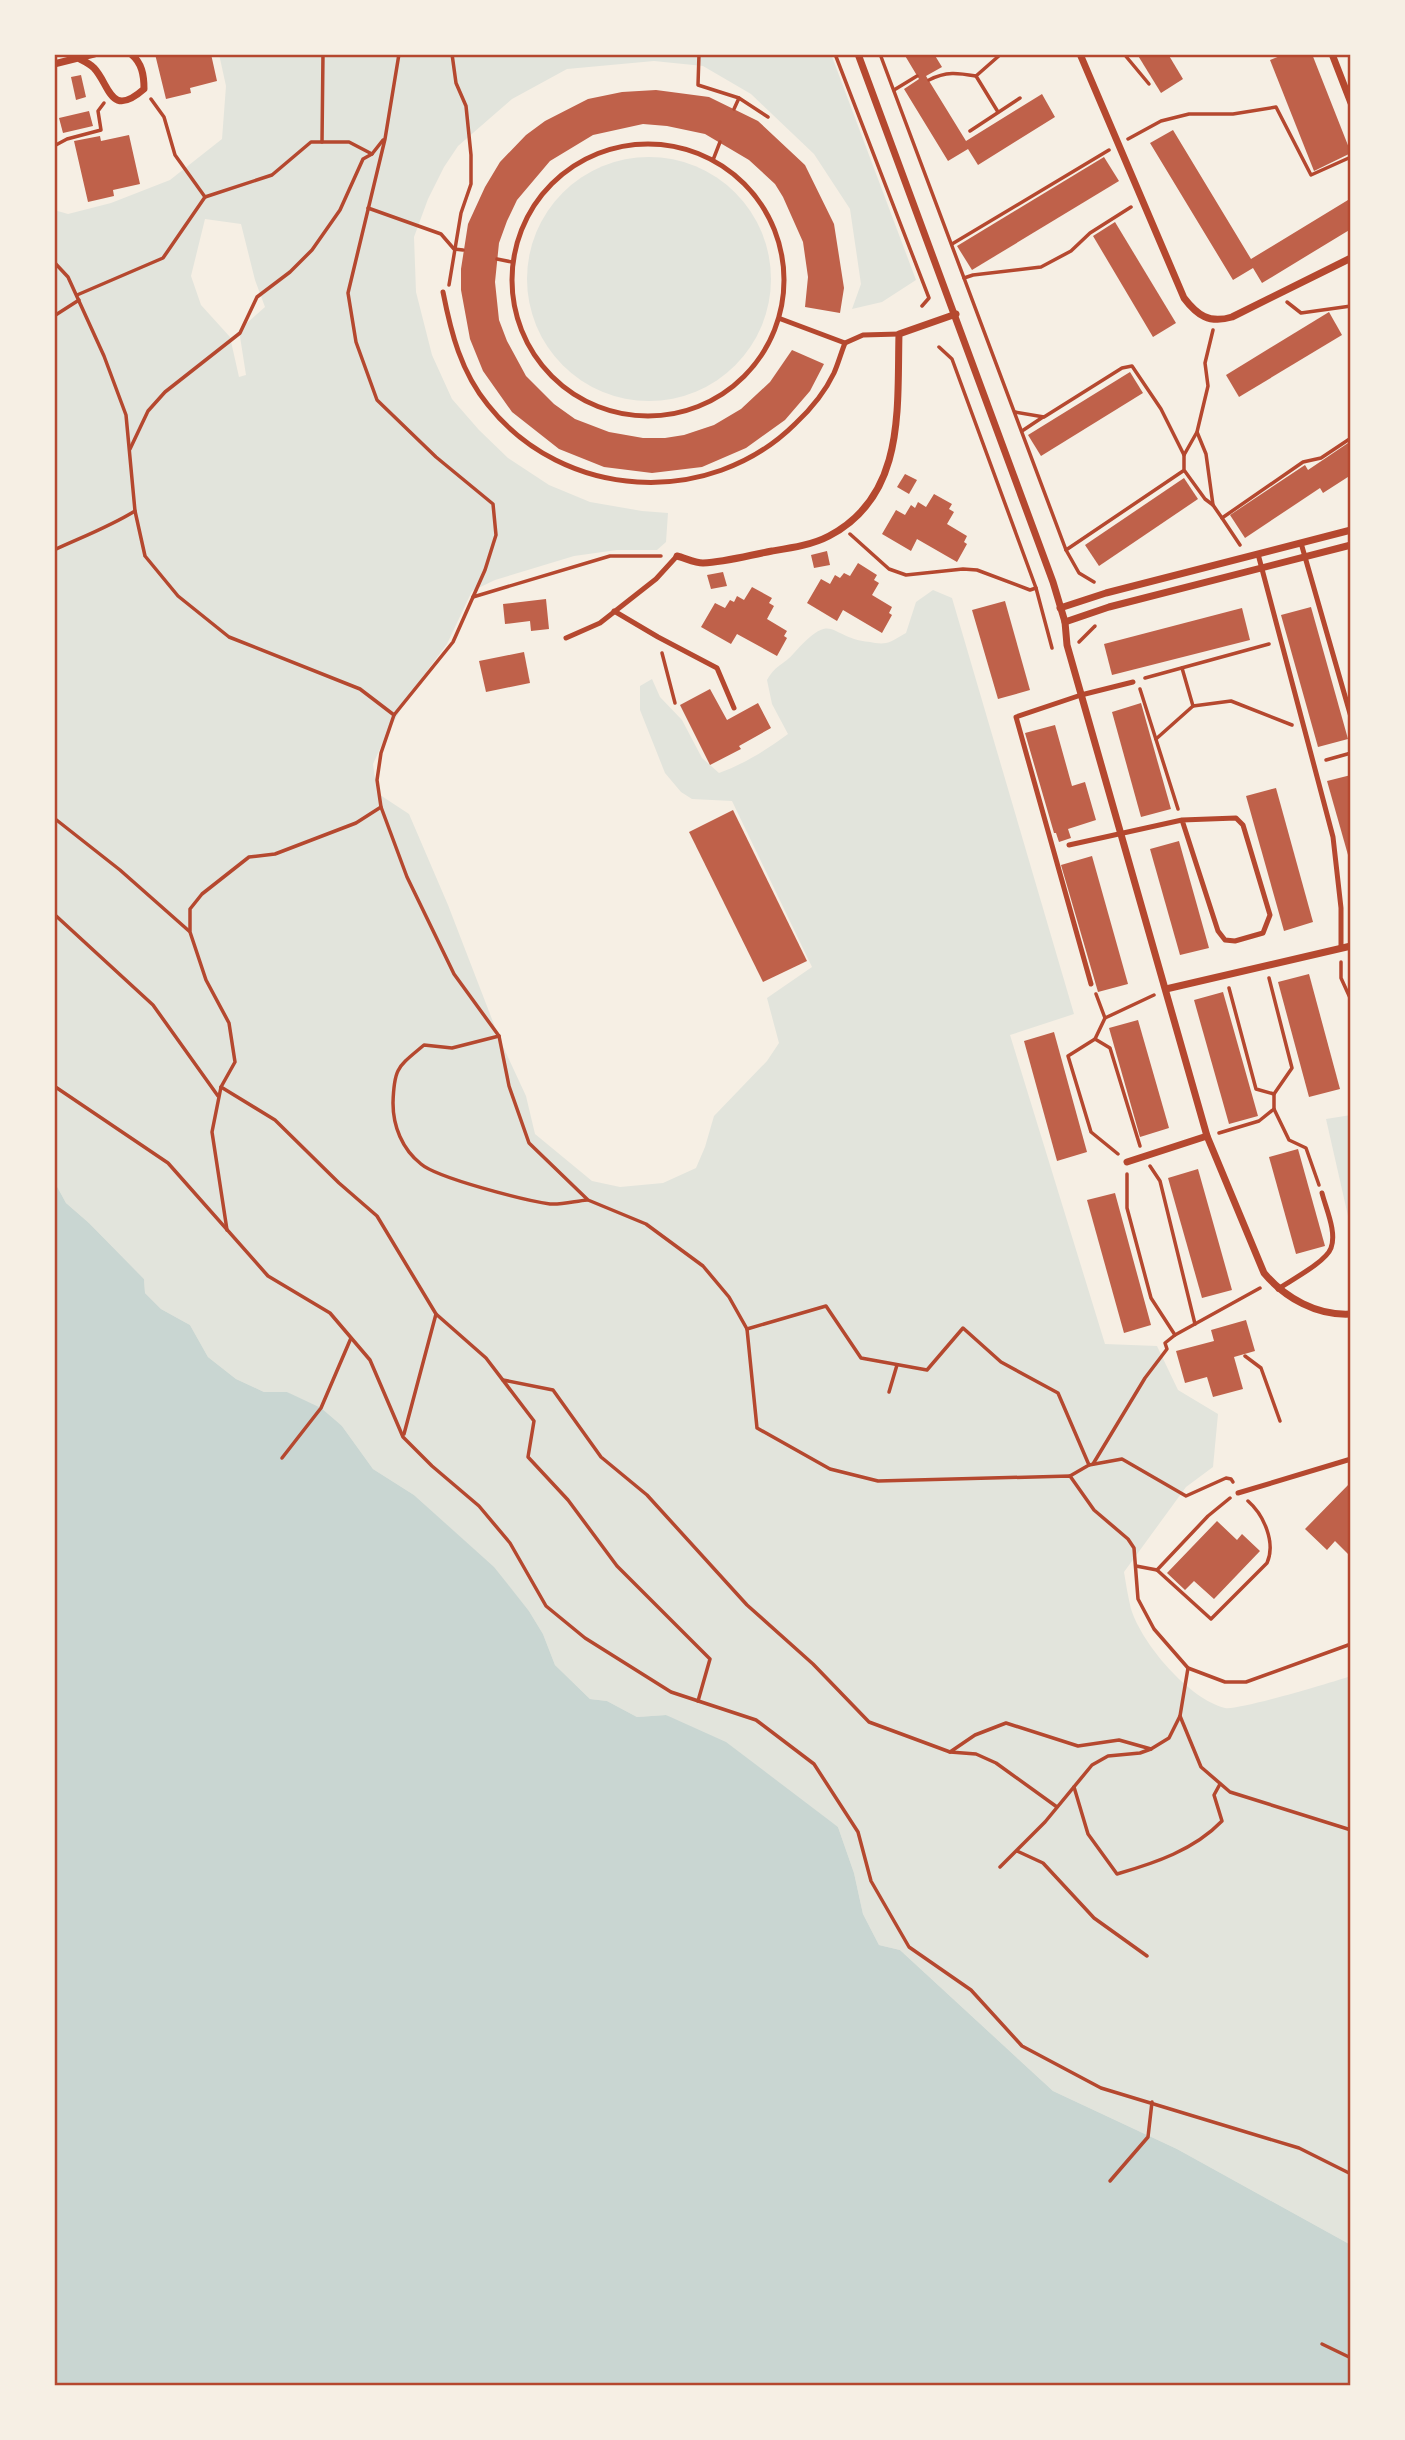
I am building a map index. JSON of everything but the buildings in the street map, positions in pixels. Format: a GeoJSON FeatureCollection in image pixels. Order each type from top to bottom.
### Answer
{"type":"FeatureCollection","features":[{"type":"Feature","properties":{"kind":"street"},"geometry":{"type":"LineString","coordinates":[[54,64],[94,54]]}},
{"type":"Feature","properties":{"kind":"street"},"geometry":{"type":"LineString","coordinates":[[79,59],[93,66],[109,95],[119,100],[135,97],[144,89],[139,60],[131,54]]}},
{"type":"Feature","properties":{"kind":"street"},"geometry":{"type":"LineString","coordinates":[[858,54],[956,314],[1065,622],[1067,645],[1207,1136],[1264,1273],[1271,1282],[1297,1302],[1342,1315],[1351,1314]]}},
{"type":"Feature","properties":{"kind":"street"},"geometry":{"type":"LineString","coordinates":[[1080,54],[1184,298],[1195,313],[1205,318],[1224,320],[1351,258]]}},
{"type":"Feature","properties":{"kind":"street"},"geometry":{"type":"LineString","coordinates":[[1332,54],[1351,103]]}},
{"type":"Feature","properties":{"kind":"street"},"geometry":{"type":"LineString","coordinates":[[677,556],[701,564],[797,547],[827,537],[843,527],[870,500],[881,484],[894,449],[899,334],[956,314]]}},
{"type":"Feature","properties":{"kind":"street"},"geometry":{"type":"LineString","coordinates":[[1060,608],[1106,593],[1351,530]]}},
{"type":"Feature","properties":{"kind":"street"},"geometry":{"type":"LineString","coordinates":[[1065,622],[1110,607],[1351,545]]}},
{"type":"Feature","properties":{"kind":"street"},"geometry":{"type":"LineString","coordinates":[[1166,989],[1351,946]]}},
{"type":"Feature","properties":{"kind":"street"},"geometry":{"type":"LineString","coordinates":[[1127,1161],[1207,1136]]}},
{"type":"Feature","properties":{"kind":"lane"},"geometry":{"type":"LineString","coordinates":[[649,143],[693,151],[713,160],[738,178],[759,200],[777,236],[785,274],[781,318],[766,349],[742,379],[710,402],[674,414],[635,416],[597,408],[564,388],[537,360],[519,326],[513,293],[512,262],[515,244],[534,203],[565,171],[604,150],[649,143]]}},
{"type":"Feature","properties":{"kind":"lane"},"geometry":{"type":"LineString","coordinates":[[443,292],[451,333],[466,371],[488,405],[516,435],[550,458],[588,474],[628,483],[669,483],[696,478],[747,460],[781,438],[810,409],[833,375],[845,343]]}},
{"type":"Feature","properties":{"kind":"lane"},"geometry":{"type":"LineString","coordinates":[[781,318],[845,343],[863,335],[899,334]]}},
{"type":"Feature","properties":{"kind":"lane"},"geometry":{"type":"LineString","coordinates":[[1301,543],[1351,717]]}},
{"type":"Feature","properties":{"kind":"lane"},"geometry":{"type":"LineString","coordinates":[[1258,554],[1333,837],[1341,908],[1340,948]]}},
{"type":"Feature","properties":{"kind":"lane"},"geometry":{"type":"LineString","coordinates":[[566,638],[600,623],[656,579],[677,556]]}},
{"type":"Feature","properties":{"kind":"lane"},"geometry":{"type":"LineString","coordinates":[[614,611],[658,638],[717,668],[734,708]]}},
{"type":"Feature","properties":{"kind":"lane"},"geometry":{"type":"LineString","coordinates":[[1091,984],[1016,717],[1081,695],[1133,682]]}},
{"type":"Feature","properties":{"kind":"lane"},"geometry":{"type":"LineString","coordinates":[[1069,845],[1182,820],[1236,818],[1243,825],[1270,915],[1263,933],[1235,941],[1225,940],[1218,932],[1182,820]]}},
{"type":"Feature","properties":{"kind":"lane"},"geometry":{"type":"LineString","coordinates":[[1278,1289],[1325,1257],[1331,1248],[1332,1234],[1322,1193]]}},
{"type":"Feature","properties":{"kind":"lane"},"geometry":{"type":"LineString","coordinates":[[1238,1493],[1351,1459]]}},
{"type":"Feature","properties":{"kind":"path"},"geometry":{"type":"LineString","coordinates":[[322,142],[323,54]]}},
{"type":"Feature","properties":{"kind":"path"},"geometry":{"type":"LineString","coordinates":[[399,54],[385,139],[348,293],[356,342],[377,400],[436,457],[493,504],[496,535],[453,642],[394,715],[381,753],[377,780],[381,807],[407,877],[454,974],[499,1036],[509,1086],[529,1143],[588,1200],[646,1224],[703,1266],[729,1297],[747,1329],[757,1428],[830,1469],[878,1482],[1070,1476],[1091,1464],[1122,1459],[1186,1496],[1226,1478],[1231,1479],[1238,1493],[1256,1508],[1267,1531],[1270,1556],[1267,1563],[1211,1619],[1157,1570],[1136,1566]]}},
{"type":"Feature","properties":{"kind":"path"},"geometry":{"type":"LineString","coordinates":[[443,292],[450,283],[461,213],[471,184],[466,106],[456,83],[452,54]]}},
{"type":"Feature","properties":{"kind":"path"},"geometry":{"type":"LineString","coordinates":[[699,54],[698,85],[739,98],[768,117]]}},
{"type":"Feature","properties":{"kind":"path"},"geometry":{"type":"LineString","coordinates":[[835,54],[929,298],[922,306]]}},
{"type":"Feature","properties":{"kind":"path"},"geometry":{"type":"LineString","coordinates":[[880,54],[1066,550],[1079,573],[1094,582]]}},
{"type":"Feature","properties":{"kind":"path"},"geometry":{"type":"LineString","coordinates":[[976,76],[1001,54]]}},
{"type":"Feature","properties":{"kind":"path"},"geometry":{"type":"LineString","coordinates":[[1124,54],[1149,83]]}},
{"type":"Feature","properties":{"kind":"path"},"geometry":{"type":"LineString","coordinates":[[929,80],[953,72],[976,76],[998,112]]}},
{"type":"Feature","properties":{"kind":"path"},"geometry":{"type":"LineString","coordinates":[[894,90],[917,76]]}},
{"type":"Feature","properties":{"kind":"path"},"geometry":{"type":"LineString","coordinates":[[144,89],[164,117],[174,155],[205,197]]}},
{"type":"Feature","properties":{"kind":"path"},"geometry":{"type":"LineString","coordinates":[[54,146],[66,139],[101,130],[98,111],[109,95]]}},
{"type":"Feature","properties":{"kind":"path"},"geometry":{"type":"LineString","coordinates":[[734,109],[739,98]]}},
{"type":"Feature","properties":{"kind":"path"},"geometry":{"type":"LineString","coordinates":[[970,131],[1020,98]]}},
{"type":"Feature","properties":{"kind":"path"},"geometry":{"type":"LineString","coordinates":[[1119,143],[1161,121],[1189,114],[1233,114],[1276,107],[1311,175],[1351,157]]}},
{"type":"Feature","properties":{"kind":"path"},"geometry":{"type":"LineString","coordinates":[[129,450],[148,411],[165,392],[240,333],[257,297],[312,250],[340,210],[363,159],[372,154],[385,139]]}},
{"type":"Feature","properties":{"kind":"path"},"geometry":{"type":"LineString","coordinates":[[54,316],[78,298],[163,258],[205,197],[272,175],[311,142],[349,142],[372,154]]}},
{"type":"Feature","properties":{"kind":"path"},"geometry":{"type":"LineString","coordinates":[[713,160],[720,142]]}},
{"type":"Feature","properties":{"kind":"path"},"geometry":{"type":"LineString","coordinates":[[952,244],[1105,152]]}},
{"type":"Feature","properties":{"kind":"path"},"geometry":{"type":"LineString","coordinates":[[964,278],[1041,267],[1071,251],[1090,233],[1142,199]]}},
{"type":"Feature","properties":{"kind":"path"},"geometry":{"type":"LineString","coordinates":[[368,208],[441,234],[454,249],[463,250]]}},
{"type":"Feature","properties":{"kind":"path"},"geometry":{"type":"LineString","coordinates":[[496,259],[512,262]]}},
{"type":"Feature","properties":{"kind":"path"},"geometry":{"type":"LineString","coordinates":[[54,262],[68,277],[78,298],[126,415],[135,511],[145,556],[178,596],[229,637],[360,689],[394,715]]}},
{"type":"Feature","properties":{"kind":"path"},"geometry":{"type":"LineString","coordinates":[[1278,294],[1301,313],[1351,306]]}},
{"type":"Feature","properties":{"kind":"path"},"geometry":{"type":"LineString","coordinates":[[1184,455],[1197,432],[1208,386],[1205,363],[1211,339]]}},
{"type":"Feature","properties":{"kind":"path"},"geometry":{"type":"LineString","coordinates":[[939,347],[952,359],[1036,588],[1052,648]]}},
{"type":"Feature","properties":{"kind":"path"},"geometry":{"type":"LineString","coordinates":[[1021,431],[1122,368],[1132,366],[1161,409],[1184,455],[1184,470],[1205,499],[1213,505],[1240,545]]}},
{"type":"Feature","properties":{"kind":"path"},"geometry":{"type":"LineString","coordinates":[[1015,412],[1044,417]]}},
{"type":"Feature","properties":{"kind":"path"},"geometry":{"type":"LineString","coordinates":[[1197,432],[1206,454],[1213,505]]}},
{"type":"Feature","properties":{"kind":"path"},"geometry":{"type":"LineString","coordinates":[[1222,518],[1303,462],[1321,458],[1351,438]]}},
{"type":"Feature","properties":{"kind":"path"},"geometry":{"type":"LineString","coordinates":[[1066,550],[1184,470]]}},
{"type":"Feature","properties":{"kind":"path"},"geometry":{"type":"LineString","coordinates":[[54,550],[111,526],[135,511]]}},
{"type":"Feature","properties":{"kind":"path"},"geometry":{"type":"LineString","coordinates":[[843,527],[863,548],[890,569],[906,575],[977,570],[1030,590],[1036,588]]}},
{"type":"Feature","properties":{"kind":"path"},"geometry":{"type":"LineString","coordinates":[[473,597],[610,556],[677,556]]}},
{"type":"Feature","properties":{"kind":"path"},"geometry":{"type":"LineString","coordinates":[[1079,642],[1096,625]]}},
{"type":"Feature","properties":{"kind":"path"},"geometry":{"type":"LineString","coordinates":[[658,638],[675,703]]}},
{"type":"Feature","properties":{"kind":"path"},"geometry":{"type":"LineString","coordinates":[[1133,682],[1279,641]]}},
{"type":"Feature","properties":{"kind":"path"},"geometry":{"type":"LineString","coordinates":[[1182,667],[1193,706]]}},
{"type":"Feature","properties":{"kind":"path"},"geometry":{"type":"LineString","coordinates":[[1156,739],[1193,706],[1231,701],[1304,729]]}},
{"type":"Feature","properties":{"kind":"path"},"geometry":{"type":"LineString","coordinates":[[1144,704],[1182,820]]}},
{"type":"Feature","properties":{"kind":"path"},"geometry":{"type":"LineString","coordinates":[[1334,758],[1351,753]]}},
{"type":"Feature","properties":{"kind":"path"},"geometry":{"type":"LineString","coordinates":[[227,1230],[212,1132],[221,1087],[235,1062],[229,1023],[206,980],[190,932],[190,909],[202,894],[249,857],[275,854],[356,823],[381,807]]}},
{"type":"Feature","properties":{"kind":"path"},"geometry":{"type":"LineString","coordinates":[[54,818],[120,870],[190,932]]}},
{"type":"Feature","properties":{"kind":"path"},"geometry":{"type":"LineString","coordinates":[[54,914],[153,1005],[219,1096]]}},
{"type":"Feature","properties":{"kind":"path"},"geometry":{"type":"LineString","coordinates":[[1340,948],[1341,978],[1351,1000]]}},
{"type":"Feature","properties":{"kind":"path"},"geometry":{"type":"LineString","coordinates":[[1266,966],[1292,1068],[1274,1094],[1274,1109],[1289,1140],[1306,1148],[1322,1193]]}},
{"type":"Feature","properties":{"kind":"path"},"geometry":{"type":"LineString","coordinates":[[1226,976],[1256,1089],[1274,1094]]}},
{"type":"Feature","properties":{"kind":"path"},"geometry":{"type":"LineString","coordinates":[[1091,984],[1105,1018]]}},
{"type":"Feature","properties":{"kind":"path"},"geometry":{"type":"LineString","coordinates":[[1166,989],[1105,1018],[1095,1038],[1068,1056],[1091,1132],[1127,1161],[1127,1208],[1152,1298],[1175,1335]]}},
{"type":"Feature","properties":{"kind":"path"},"geometry":{"type":"LineString","coordinates":[[499,1036],[452,1048],[424,1045],[398,1067],[394,1087],[393,1122],[402,1142],[420,1164],[438,1174],[551,1204],[588,1200]]}},
{"type":"Feature","properties":{"kind":"path"},"geometry":{"type":"LineString","coordinates":[[1095,1038],[1110,1048],[1144,1156],[1160,1181],[1195,1324]]}},
{"type":"Feature","properties":{"kind":"path"},"geometry":{"type":"LineString","coordinates":[[54,1086],[168,1163],[268,1276],[330,1313],[370,1360],[403,1437],[479,1506],[510,1543],[546,1606],[585,1638],[671,1692],[756,1720],[814,1764],[858,1832],[871,1881],[909,1947],[971,1990],[1022,2046],[1101,2088],[1300,2148],[1351,2174]]}},
{"type":"Feature","properties":{"kind":"path"},"geometry":{"type":"LineString","coordinates":[[221,1087],[275,1120],[377,1216],[436,1314],[486,1358],[534,1420],[528,1457],[568,1500],[617,1566],[710,1659],[698,1701]]}},
{"type":"Feature","properties":{"kind":"path"},"geometry":{"type":"LineString","coordinates":[[1207,1136],[1259,1121],[1274,1109]]}},
{"type":"Feature","properties":{"kind":"path"},"geometry":{"type":"LineString","coordinates":[[1091,1464],[1138,1389],[1167,1349],[1166,1343],[1175,1335],[1271,1282]]}},
{"type":"Feature","properties":{"kind":"path"},"geometry":{"type":"LineString","coordinates":[[747,1329],[825,1306],[861,1358],[927,1370],[963,1328],[1001,1362],[1058,1393],[1091,1464]]}},
{"type":"Feature","properties":{"kind":"path"},"geometry":{"type":"LineString","coordinates":[[403,1437],[436,1314]]}},
{"type":"Feature","properties":{"kind":"path"},"geometry":{"type":"LineString","coordinates":[[282,1458],[321,1408],[351,1338]]}},
{"type":"Feature","properties":{"kind":"path"},"geometry":{"type":"LineString","coordinates":[[1245,1356],[1261,1368],[1280,1421]]}},
{"type":"Feature","properties":{"kind":"path"},"geometry":{"type":"LineString","coordinates":[[889,1392],[897,1365]]}},
{"type":"Feature","properties":{"kind":"path"},"geometry":{"type":"LineString","coordinates":[[503,1380],[553,1390],[601,1457],[647,1495],[747,1605],[813,1664],[869,1722],[950,1752],[976,1754],[996,1763],[1057,1807]]}},
{"type":"Feature","properties":{"kind":"path"},"geometry":{"type":"LineString","coordinates":[[1070,1476],[1094,1510],[1128,1539],[1134,1548],[1138,1599],[1154,1629],[1188,1668],[1225,1682],[1246,1682],[1351,1644]]}},
{"type":"Feature","properties":{"kind":"path"},"geometry":{"type":"LineString","coordinates":[[1157,1570],[1208,1516],[1238,1493]]}},
{"type":"Feature","properties":{"kind":"path"},"geometry":{"type":"LineString","coordinates":[[1000,1867],[1057,1807],[1092,1765],[1108,1756],[1140,1753],[1169,1738],[1180,1716],[1188,1668]]}},
{"type":"Feature","properties":{"kind":"path"},"geometry":{"type":"LineString","coordinates":[[1180,1716],[1201,1767],[1230,1792],[1351,1830]]}},
{"type":"Feature","properties":{"kind":"path"},"geometry":{"type":"LineString","coordinates":[[950,1752],[975,1735],[1006,1723],[1078,1746],[1119,1740],[1151,1749]]}},
{"type":"Feature","properties":{"kind":"path"},"geometry":{"type":"LineString","coordinates":[[1074,1787],[1088,1834],[1117,1874],[1159,1862],[1207,1836],[1222,1821],[1214,1794],[1220,1784]]}},
{"type":"Feature","properties":{"kind":"path"},"geometry":{"type":"LineString","coordinates":[[1017,1851],[1043,1863],[1094,1918],[1147,1956]]}},
{"type":"Feature","properties":{"kind":"path"},"geometry":{"type":"LineString","coordinates":[[1110,2181],[1148,2137],[1152,2102]]}},
{"type":"Feature","properties":{"kind":"path"},"geometry":{"type":"LineString","coordinates":[[1322,2344],[1351,2358]]}},
{"type":"Feature","properties":{"kind":"shaded area"},"geometry":{"type":"Polygon","coordinates":[[[219,54],[831,54],[916,280],[882,302],[852,309],[861,284],[850,209],[814,154],[751,94],[703,66],[654,61],[567,69],[512,99],[458,146],[444,167],[428,199],[414,237],[416,292],[432,355],[452,399],[508,458],[549,485],[590,502],[668,513],[666,542],[657,550],[617,550],[574,556],[495,580],[472,591],[447,644],[407,698],[385,738],[373,764],[377,793],[409,814],[448,905],[500,1040],[526,1096],[535,1134],[592,1181],[620,1187],[663,1183],[696,1168],[714,1116],[767,1061],[779,1043],[767,998],[812,967],[732,801],[692,799],[681,792],[665,773],[640,710],[640,686],[652,679],[660,697],[682,720],[702,758],[719,773],[755,756],[788,734],[772,704],[767,680],[807,639],[817,632],[831,629],[856,639],[886,643],[906,633],[916,602],[933,590],[952,598],[1074,1014],[1010,1035],[1105,1344],[1157,1346],[1178,1390],[1218,1414],[1213,1467],[1186,1487],[1124,1572],[1131,1609],[1145,1638],[1182,1682],[1211,1703],[1225,1708],[1265,1701],[1351,1676],[1351,2245],[1177,2149],[1053,2091],[900,1950],[879,1945],[863,1914],[854,1873],[838,1827],[666,1715],[637,1717],[607,1701],[590,1699],[555,1665],[543,1634],[529,1611],[493,1567],[414,1495],[373,1469],[342,1426],[287,1392],[264,1392],[236,1379],[208,1357],[190,1325],[161,1309],[145,1293],[144,1279],[66,1203],[54,1181],[54,210],[68,214],[111,203],[170,180],[222,139],[226,86],[219,54]],[[205,219],[191,276],[201,305],[230,337],[239,377],[246,375],[239,330],[265,307],[255,280],[241,224],[205,219]]]}},
{"type":"Feature","properties":{"kind":"shaded area"},"geometry":{"type":"Polygon","coordinates":[[[637,157],[661,157],[707,171],[743,201],[762,232],[769,255],[769,303],[757,337],[727,373],[707,387],[684,396],[661,401],[637,401],[591,387],[555,357],[541,337],[532,314],[527,291],[527,267],[541,221],[571,185],[591,171],[614,162],[637,157]]]}},
{"type":"Feature","properties":{"kind":"shaded area"},"geometry":{"type":"Polygon","coordinates":[[[1351,1115],[1351,1215],[1348,1216],[1326,1119],[1351,1115]]]}},
{"type":"Feature","properties":{"kind":"shaded area"},"geometry":{"type":"Polygon","coordinates":[[[54,1181],[66,1203],[144,1279],[145,1293],[161,1309],[190,1325],[208,1357],[236,1379],[264,1392],[287,1392],[321,1408],[342,1426],[373,1469],[414,1495],[494,1567],[529,1611],[543,1634],[555,1665],[590,1699],[607,1701],[637,1717],[666,1715],[726,1742],[838,1827],[854,1873],[863,1914],[879,1945],[900,1950],[1053,2091],[1177,2149],[1351,2245],[1351,2386],[54,2386],[54,1181]]]}}]}
